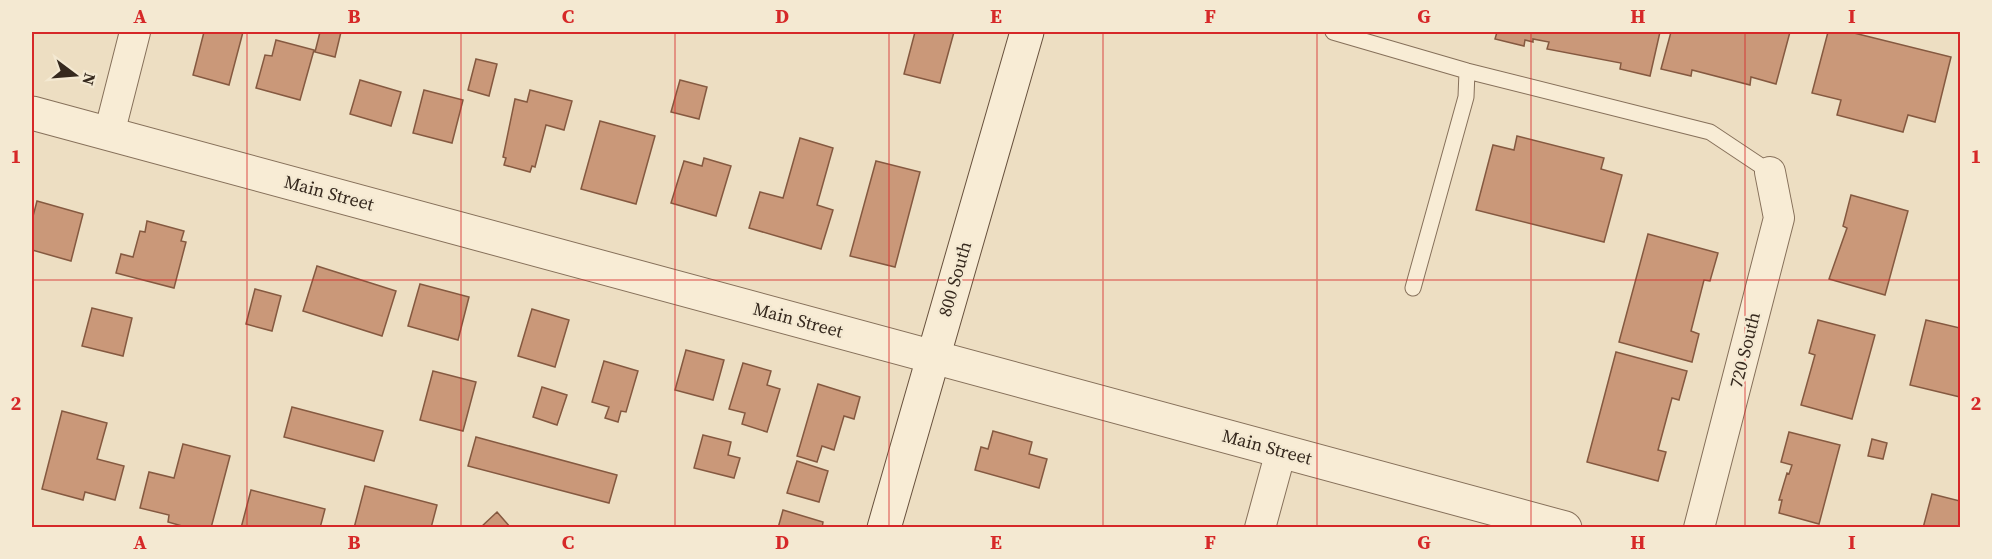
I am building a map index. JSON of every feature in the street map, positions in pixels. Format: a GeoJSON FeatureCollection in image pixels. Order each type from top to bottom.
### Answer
{"type":"FeatureCollection","features":[{"type":"Feature","properties":{"kind":"street"},"geometry":{"type":"LineString","coordinates":[[109,134],[135,32]]}},
{"type":"Feature","properties":{"kind":"street","name":"800 South"},"geometry":{"type":"LineString","coordinates":[[884,528],[1027,32]]}},
{"type":"Feature","properties":{"kind":"street","name":"Main Street"},"geometry":{"type":"LineString","coordinates":[[32,113],[1565,528]]}},
{"type":"Feature","properties":{"kind":"street","name":"720 South"},"geometry":{"type":"LineString","coordinates":[[1699,528],[1779,218],[1770,172]]}},
{"type":"Feature","properties":{"kind":"street"},"geometry":{"type":"LineString","coordinates":[[1260,528],[1281,451]]}},
{"type":"Feature","properties":{"kind":"lane"},"geometry":{"type":"LineString","coordinates":[[1333,32],[1467,71],[1710,132],[1770,172]]}},
{"type":"Feature","properties":{"kind":"lane"},"geometry":{"type":"LineString","coordinates":[[1413,288],[1466,97],[1467,71]]}},
{"type":"Feature","properties":{"kind":"building"},"geometry":{"type":"Polygon","coordinates":[[[204,32],[243,32],[229,85],[193,75],[204,32]]]}},
{"type":"Feature","properties":{"kind":"building"},"geometry":{"type":"Polygon","coordinates":[[[320,32],[341,32],[335,57],[315,52],[320,32]]]}},
{"type":"Feature","properties":{"kind":"building"},"geometry":{"type":"Polygon","coordinates":[[[915,32],[954,32],[940,83],[904,74],[915,32]]]}},
{"type":"Feature","properties":{"kind":"building"},"geometry":{"type":"Polygon","coordinates":[[[1497,32],[1660,32],[1650,76],[1620,69],[1621,63],[1547,49],[1549,42],[1525,40],[1524,46],[1495,39],[1497,32]]]}},
{"type":"Feature","properties":{"kind":"building"},"geometry":{"type":"Polygon","coordinates":[[[1671,32],[1790,32],[1776,84],[1751,77],[1750,85],[1692,70],[1691,76],[1661,69],[1671,32]]]}},
{"type":"Feature","properties":{"kind":"building"},"geometry":{"type":"Polygon","coordinates":[[[1828,32],[1850,32],[1951,57],[1935,122],[1908,115],[1903,132],[1837,115],[1841,100],[1812,93],[1828,32]]]}},
{"type":"Feature","properties":{"kind":"building"},"geometry":{"type":"Polygon","coordinates":[[[276,40],[314,50],[300,100],[256,88],[265,55],[272,56],[276,40]]]}},
{"type":"Feature","properties":{"kind":"building"},"geometry":{"type":"Polygon","coordinates":[[[476,59],[497,64],[489,96],[468,90],[476,59]]]}},
{"type":"Feature","properties":{"kind":"building"},"geometry":{"type":"Polygon","coordinates":[[[360,80],[401,92],[391,126],[350,114],[360,80]]]}},
{"type":"Feature","properties":{"kind":"building"},"geometry":{"type":"Polygon","coordinates":[[[680,80],[707,87],[699,119],[671,112],[680,80]]]}},
{"type":"Feature","properties":{"kind":"building"},"geometry":{"type":"Polygon","coordinates":[[[424,90],[463,100],[452,143],[413,133],[424,90]]]}},
{"type":"Feature","properties":{"kind":"building"},"geometry":{"type":"Polygon","coordinates":[[[530,90],[572,101],[564,130],[546,125],[535,167],[532,166],[530,172],[504,165],[506,158],[503,157],[515,99],[527,102],[530,90]]]}},
{"type":"Feature","properties":{"kind":"building"},"geometry":{"type":"Polygon","coordinates":[[[600,121],[655,136],[636,204],[581,189],[600,121]]]}},
{"type":"Feature","properties":{"kind":"building"},"geometry":{"type":"Polygon","coordinates":[[[1517,136],[1604,158],[1601,169],[1622,175],[1604,242],[1476,210],[1493,145],[1514,150],[1517,136]]]}},
{"type":"Feature","properties":{"kind":"building"},"geometry":{"type":"Polygon","coordinates":[[[800,138],[833,148],[817,205],[833,210],[821,249],[749,228],[760,192],[783,198],[800,138]]]}},
{"type":"Feature","properties":{"kind":"building"},"geometry":{"type":"Polygon","coordinates":[[[704,158],[731,166],[716,216],[671,203],[684,161],[702,166],[704,158]]]}},
{"type":"Feature","properties":{"kind":"building"},"geometry":{"type":"Polygon","coordinates":[[[876,161],[920,172],[895,267],[850,256],[876,161]]]}},
{"type":"Feature","properties":{"kind":"building"},"geometry":{"type":"Polygon","coordinates":[[[1851,195],[1908,211],[1885,295],[1829,279],[1847,228],[1843,226],[1851,195]]]}},
{"type":"Feature","properties":{"kind":"building"},"geometry":{"type":"Polygon","coordinates":[[[37,201],[83,214],[71,261],[32,250],[32,220],[37,201]]]}},
{"type":"Feature","properties":{"kind":"building"},"geometry":{"type":"Polygon","coordinates":[[[147,221],[184,231],[181,241],[186,242],[174,288],[116,273],[121,254],[133,257],[140,231],[145,232],[147,221]]]}},
{"type":"Feature","properties":{"kind":"building"},"geometry":{"type":"Polygon","coordinates":[[[1648,234],[1718,253],[1710,281],[1704,280],[1691,331],[1699,334],[1692,362],[1619,342],[1648,234]]]}},
{"type":"Feature","properties":{"kind":"building"},"geometry":{"type":"Polygon","coordinates":[[[317,266],[396,291],[382,336],[303,311],[317,266]]]}},
{"type":"Feature","properties":{"kind":"building"},"geometry":{"type":"Polygon","coordinates":[[[420,284],[469,297],[458,340],[408,326],[420,284]]]}},
{"type":"Feature","properties":{"kind":"building"},"geometry":{"type":"Polygon","coordinates":[[[255,289],[281,296],[272,331],[246,324],[255,289]]]}},
{"type":"Feature","properties":{"kind":"building"},"geometry":{"type":"Polygon","coordinates":[[[92,308],[132,318],[123,356],[82,346],[92,308]]]}},
{"type":"Feature","properties":{"kind":"building"},"geometry":{"type":"Polygon","coordinates":[[[532,309],[569,320],[555,367],[518,356],[532,309]]]}},
{"type":"Feature","properties":{"kind":"building"},"geometry":{"type":"Polygon","coordinates":[[[1818,320],[1875,335],[1852,419],[1801,405],[1815,355],[1809,353],[1818,320]]]}},
{"type":"Feature","properties":{"kind":"building"},"geometry":{"type":"Polygon","coordinates":[[[1926,320],[1960,328],[1960,397],[1910,385],[1926,320]]]}},
{"type":"Feature","properties":{"kind":"building"},"geometry":{"type":"Polygon","coordinates":[[[686,350],[724,360],[713,400],[675,390],[686,350]]]}},
{"type":"Feature","properties":{"kind":"building"},"geometry":{"type":"Polygon","coordinates":[[[1616,352],[1687,371],[1679,400],[1672,398],[1658,450],[1666,452],[1658,481],[1587,462],[1616,352]]]}},
{"type":"Feature","properties":{"kind":"building"},"geometry":{"type":"Polygon","coordinates":[[[604,361],[638,371],[626,412],[621,411],[618,422],[605,418],[609,407],[592,402],[604,361]]]}},
{"type":"Feature","properties":{"kind":"building"},"geometry":{"type":"Polygon","coordinates":[[[743,363],[771,371],[767,385],[780,389],[767,432],[742,424],[745,413],[729,409],[743,363]]]}},
{"type":"Feature","properties":{"kind":"building"},"geometry":{"type":"Polygon","coordinates":[[[433,371],[476,382],[463,431],[420,420],[433,371]]]}},
{"type":"Feature","properties":{"kind":"building"},"geometry":{"type":"Polygon","coordinates":[[[818,384],[860,397],[854,419],[844,416],[834,450],[822,446],[817,462],[797,456],[818,384]]]}},
{"type":"Feature","properties":{"kind":"building"},"geometry":{"type":"Polygon","coordinates":[[[542,387],[567,395],[557,425],[533,417],[542,387]]]}},
{"type":"Feature","properties":{"kind":"building"},"geometry":{"type":"Polygon","coordinates":[[[292,407],[383,431],[374,461],[284,437],[292,407]]]}},
{"type":"Feature","properties":{"kind":"building"},"geometry":{"type":"Polygon","coordinates":[[[62,411],[107,423],[97,459],[124,466],[115,500],[85,492],[83,500],[42,489],[62,411]]]}},
{"type":"Feature","properties":{"kind":"building"},"geometry":{"type":"Polygon","coordinates":[[[993,431],[1032,442],[1029,454],[1047,459],[1039,488],[975,470],[981,447],[988,449],[993,431]]]}},
{"type":"Feature","properties":{"kind":"building"},"geometry":{"type":"Polygon","coordinates":[[[1789,432],[1840,445],[1819,524],[1779,513],[1782,500],[1779,500],[1787,473],[1789,474],[1792,465],[1781,462],[1789,432]]]}},
{"type":"Feature","properties":{"kind":"building"},"geometry":{"type":"Polygon","coordinates":[[[703,435],[731,442],[728,455],[740,458],[734,478],[694,468],[703,435]]]}},
{"type":"Feature","properties":{"kind":"building"},"geometry":{"type":"Polygon","coordinates":[[[476,437],[617,475],[609,503],[468,466],[476,437]]]}},
{"type":"Feature","properties":{"kind":"building"},"geometry":{"type":"Polygon","coordinates":[[[1872,439],[1887,443],[1883,459],[1868,456],[1872,439]]]}},
{"type":"Feature","properties":{"kind":"building"},"geometry":{"type":"Polygon","coordinates":[[[183,444],[230,456],[211,528],[189,528],[168,522],[169,515],[140,508],[149,472],[174,478],[183,444]]]}},
{"type":"Feature","properties":{"kind":"building"},"geometry":{"type":"Polygon","coordinates":[[[797,461],[828,471],[819,502],[787,493],[797,461]]]}},
{"type":"Feature","properties":{"kind":"building"},"geometry":{"type":"Polygon","coordinates":[[[365,486],[437,505],[431,528],[354,528],[365,486]]]}},
{"type":"Feature","properties":{"kind":"building"},"geometry":{"type":"Polygon","coordinates":[[[251,490],[325,509],[320,528],[241,528],[251,490]]]}},
{"type":"Feature","properties":{"kind":"building"},"geometry":{"type":"Polygon","coordinates":[[[1932,494],[1960,501],[1960,528],[1923,528],[1932,494]]]}},
{"type":"Feature","properties":{"kind":"building"},"geometry":{"type":"Polygon","coordinates":[[[783,510],[823,522],[822,528],[778,528],[783,510]]]}},
{"type":"Feature","properties":{"kind":"building"},"geometry":{"type":"Polygon","coordinates":[[[497,512],[511,528],[480,528],[497,512]]]}}]}
